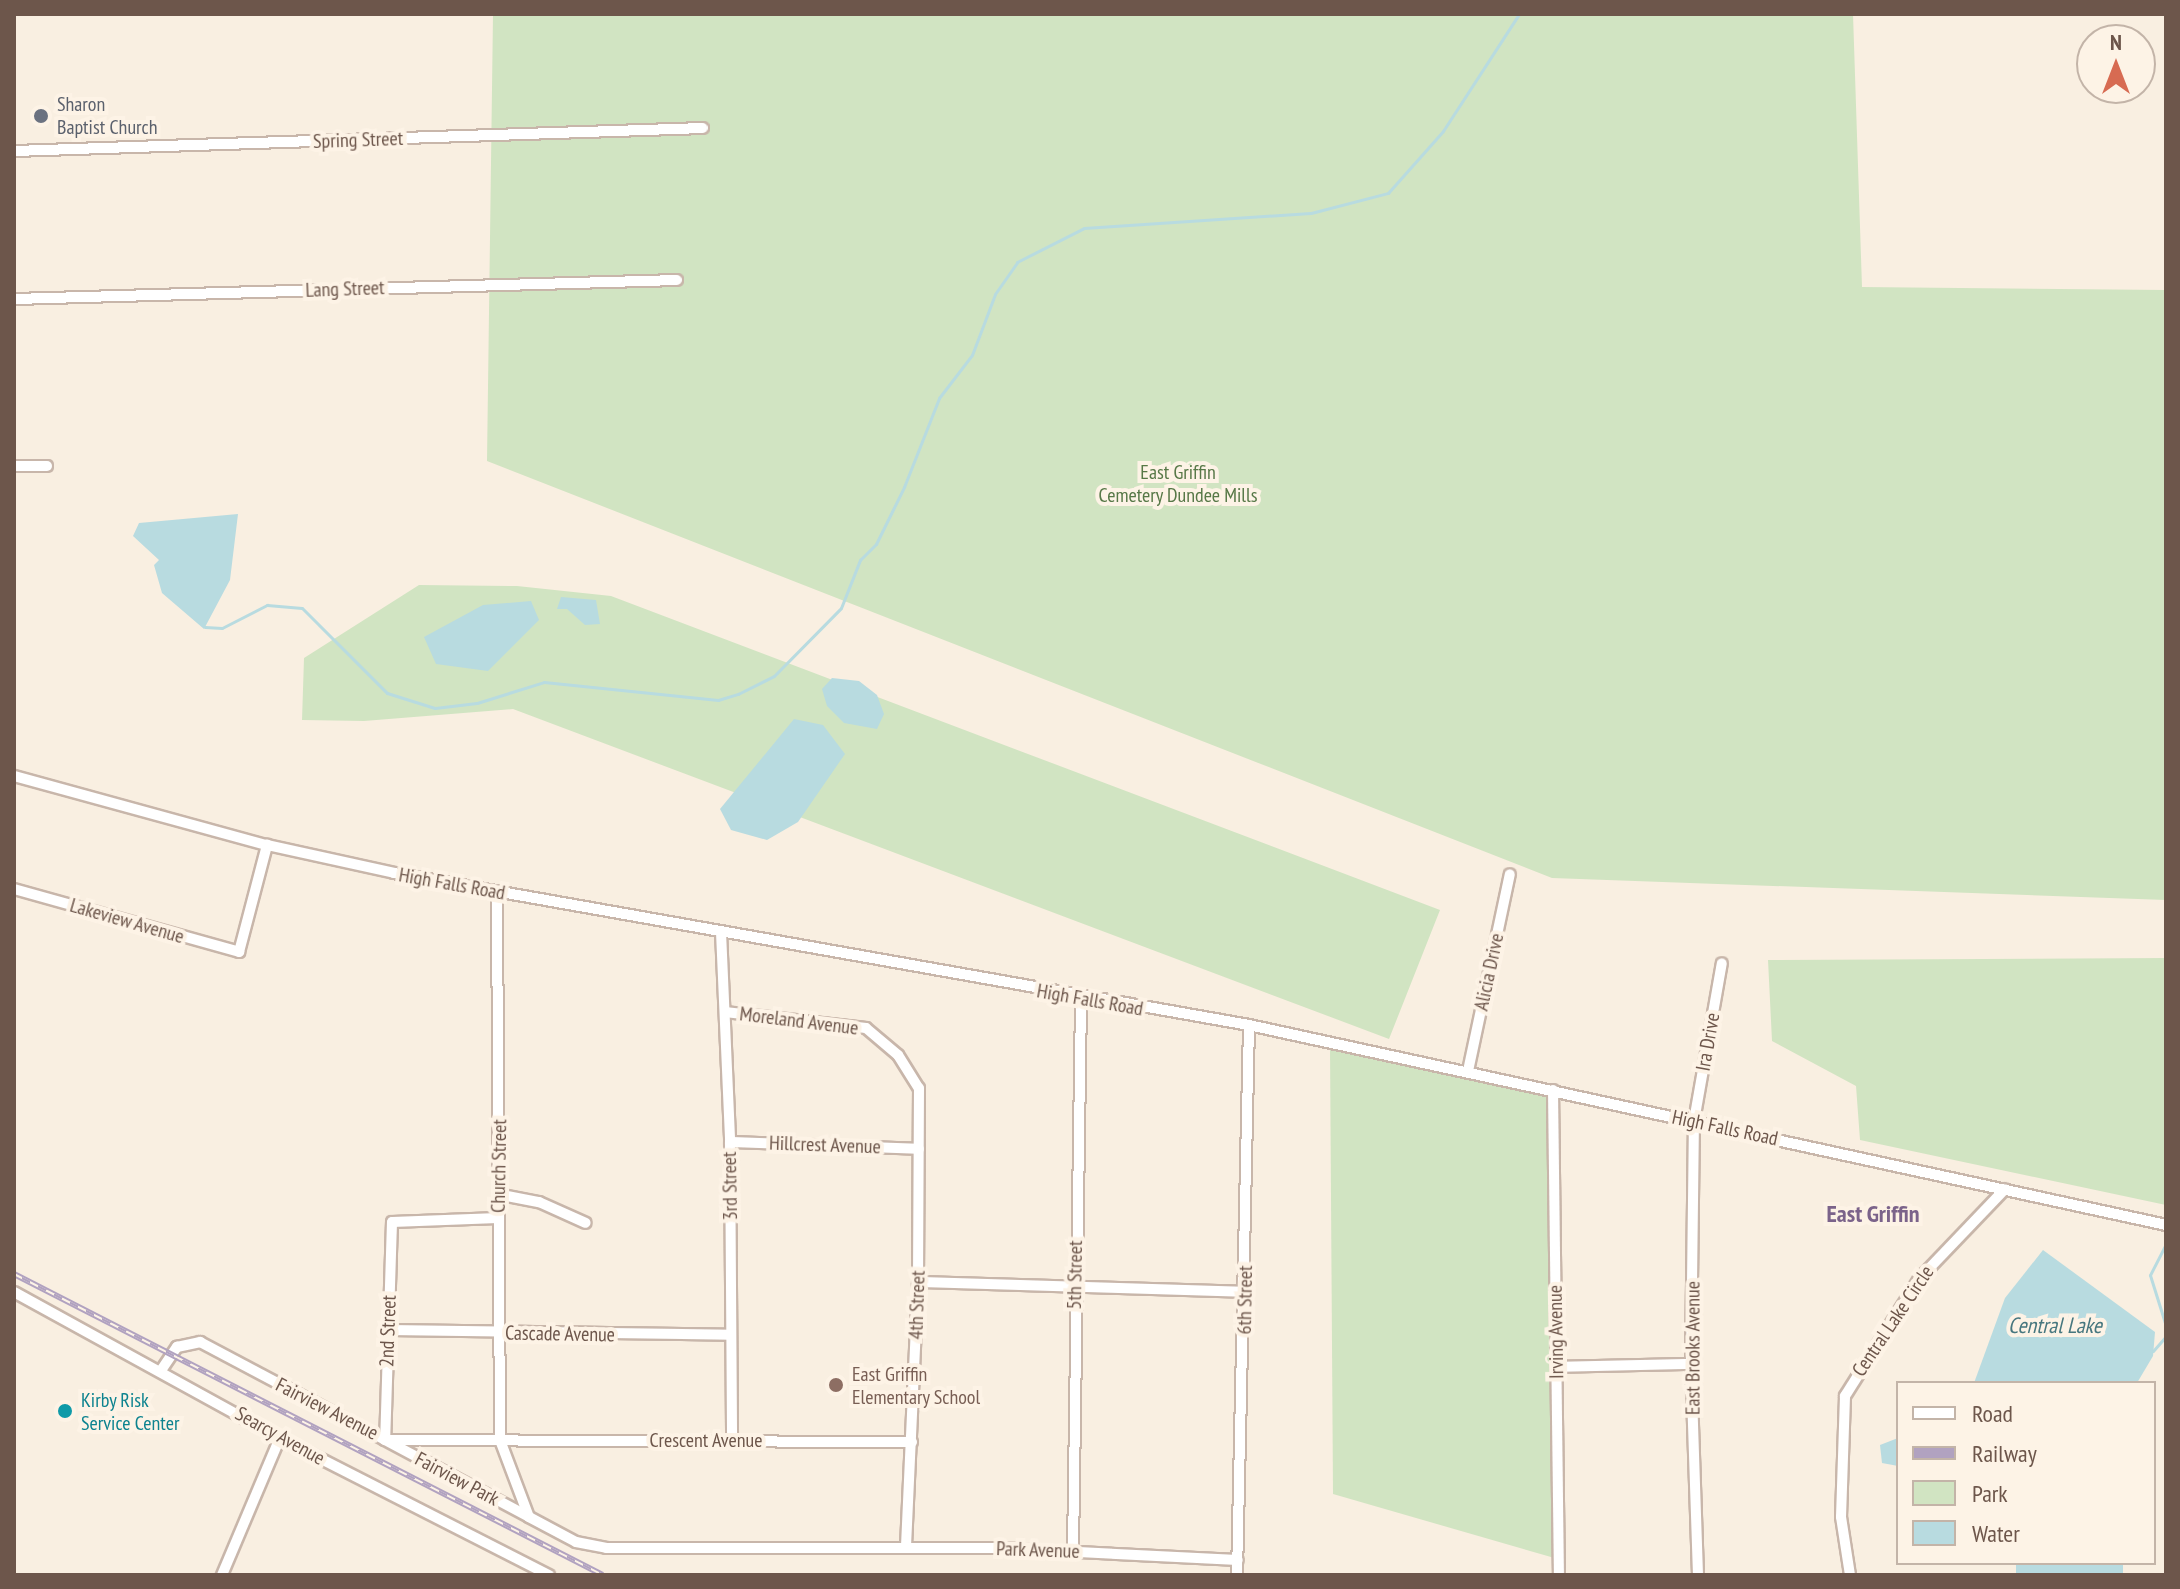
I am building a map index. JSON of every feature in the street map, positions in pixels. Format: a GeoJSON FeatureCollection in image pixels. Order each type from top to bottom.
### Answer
{"type":"FeatureCollection","features":[{"type":"Feature","properties":{"kind":"street","name":"Spring Street"},"geometry":{"type":"LineString","coordinates":[[14,151],[703,128]]}},
{"type":"Feature","properties":{"kind":"street","name":"Lang Street"},"geometry":{"type":"LineString","coordinates":[[14,299],[677,280]]}},
{"type":"Feature","properties":{"kind":"street"},"geometry":{"type":"LineString","coordinates":[[14,466],[47,466]]}},
{"type":"Feature","properties":{"kind":"street","name":"High Falls Road"},"geometry":{"type":"LineString","coordinates":[[14,776],[267,845],[497,892],[1081,999],[1249,1025],[2166,1225]]}},
{"type":"Feature","properties":{"kind":"street","name":"Lakeview Avenue"},"geometry":{"type":"LineString","coordinates":[[14,889],[239,952],[267,845]]}},
{"type":"Feature","properties":{"kind":"street","name":"Alicia Drive"},"geometry":{"type":"LineString","coordinates":[[1468,1071],[1510,874]]}},
{"type":"Feature","properties":{"kind":"street","name":"Church Street"},"geometry":{"type":"LineString","coordinates":[[497,892],[502,1195],[498,1218],[500,1440]]}},
{"type":"Feature","properties":{"kind":"street","name":"3rd Street"},"geometry":{"type":"LineString","coordinates":[[721,932],[730,1142],[732,1440]]}},
{"type":"Feature","properties":{"kind":"street","name":"Ira Drive"},"geometry":{"type":"LineString","coordinates":[[1694,1121],[1722,963]]}},
{"type":"Feature","properties":{"kind":"street","name":"5th Street"},"geometry":{"type":"LineString","coordinates":[[1073,1551],[1081,999]]}},
{"type":"Feature","properties":{"kind":"street","name":"Moreland Avenue"},"geometry":{"type":"LineString","coordinates":[[725,1012],[866,1028],[907,1065]]}},
{"type":"Feature","properties":{"kind":"street","name":"6th Street"},"geometry":{"type":"LineString","coordinates":[[1237,1575],[1246,1292],[1249,1025]]}},
{"type":"Feature","properties":{"kind":"street","name":"4th Street"},"geometry":{"type":"LineString","coordinates":[[906,1548],[918,1282],[919,1149],[919,1088],[907,1065]]}},
{"type":"Feature","properties":{"kind":"street","name":"Irving Avenue"},"geometry":{"type":"LineString","coordinates":[[1553,1090],[1559,1575]]}},
{"type":"Feature","properties":{"kind":"street","name":"East Brooks Avenue"},"geometry":{"type":"LineString","coordinates":[[1694,1121],[1691,1364],[1698,1575]]}},
{"type":"Feature","properties":{"kind":"street","name":"Hillcrest Avenue"},"geometry":{"type":"LineString","coordinates":[[730,1142],[919,1149]]}},
{"type":"Feature","properties":{"kind":"street","name":"Central Lake Circle"},"geometry":{"type":"LineString","coordinates":[[1849,1575],[1841,1517],[1845,1396],[1919,1279],[2005,1189]]}},
{"type":"Feature","properties":{"kind":"street"},"geometry":{"type":"LineString","coordinates":[[502,1195],[539,1202],[586,1223]]}},
{"type":"Feature","properties":{"kind":"street","name":"2nd Street"},"geometry":{"type":"LineString","coordinates":[[385,1440],[392,1222],[498,1218]]}},
{"type":"Feature","properties":{"kind":"street"},"geometry":{"type":"LineString","coordinates":[[918,1282],[1075,1284],[1246,1292]]}},
{"type":"Feature","properties":{"kind":"street","name":"Searcy Avenue"},"geometry":{"type":"LineString","coordinates":[[14,1292],[162,1369],[280,1438],[549,1575]]}},
{"type":"Feature","properties":{"kind":"street","name":"Cascade Avenue"},"geometry":{"type":"LineString","coordinates":[[389,1330],[731,1335]]}},
{"type":"Feature","properties":{"kind":"street","name":"Fairview Avenue"},"geometry":{"type":"LineString","coordinates":[[162,1369],[177,1347],[200,1342],[385,1440],[500,1440]]}},
{"type":"Feature","properties":{"kind":"street"},"geometry":{"type":"LineString","coordinates":[[1556,1367],[1691,1364]]}},
{"type":"Feature","properties":{"kind":"street"},"geometry":{"type":"LineString","coordinates":[[222,1575],[280,1438]]}},
{"type":"Feature","properties":{"kind":"street","name":"Fairview Park"},"geometry":{"type":"LineString","coordinates":[[385,1440],[529,1517]]}},
{"type":"Feature","properties":{"kind":"street"},"geometry":{"type":"LineString","coordinates":[[500,1440],[529,1517]]}},
{"type":"Feature","properties":{"kind":"street","name":"Crescent Avenue"},"geometry":{"type":"LineString","coordinates":[[500,1440],[912,1442]]}},
{"type":"Feature","properties":{"kind":"street","name":"Park Avenue"},"geometry":{"type":"LineString","coordinates":[[529,1517],[591,1547],[1073,1551],[1238,1560]]}},
{"type":"Feature","properties":{"kind":"green space","name":"East Griffin Cemetery Dundee Mills"},"geometry":{"type":"Polygon","coordinates":[[[493,14],[1853,14],[1862,287],[2166,290],[2166,900],[1552,878],[487,461],[493,14]]]}},
{"type":"Feature","properties":{"kind":"green space"},"geometry":{"type":"Polygon","coordinates":[[[419,585],[517,586],[611,596],[1440,910],[1389,1039],[513,709],[364,721],[302,720],[304,658],[419,585]]]}},
{"type":"Feature","properties":{"kind":"green space"},"geometry":{"type":"Polygon","coordinates":[[[2166,958],[2166,1205],[1860,1140],[1856,1086],[1772,1041],[1768,960],[2166,958]]]}},
{"type":"Feature","properties":{"kind":"green space"},"geometry":{"type":"Polygon","coordinates":[[[1330,1046],[1552,1093],[1558,1559],[1333,1494],[1330,1046]]]}},
{"type":"Feature","properties":{"kind":"water"},"geometry":{"type":"Polygon","coordinates":[[[238,514],[230,580],[204,629],[162,593],[154,565],[159,560],[133,536],[139,523],[238,514]]]}},
{"type":"Feature","properties":{"kind":"water"},"geometry":{"type":"Polygon","coordinates":[[[561,597],[596,600],[600,624],[585,625],[567,609],[557,609],[561,597]]]}},
{"type":"Feature","properties":{"kind":"water"},"geometry":{"type":"Polygon","coordinates":[[[531,601],[539,620],[488,671],[436,664],[424,637],[483,605],[531,601]]]}},
{"type":"Feature","properties":{"kind":"water"},"geometry":{"type":"Polygon","coordinates":[[[832,678],[859,681],[877,695],[884,714],[877,729],[844,723],[827,706],[822,689],[832,678]]]}},
{"type":"Feature","properties":{"kind":"water"},"geometry":{"type":"Polygon","coordinates":[[[794,719],[823,725],[845,754],[798,822],[767,840],[731,830],[720,809],[794,719]]]}},
{"type":"Feature","properties":{"kind":"water","name":"Central Lake"},"geometry":{"type":"Polygon","coordinates":[[[2043,1250],[2155,1332],[2153,1356],[2138,1381],[1975,1381],[2005,1298],[2043,1250]]]}},
{"type":"Feature","properties":{"kind":"water"},"geometry":{"type":"Polygon","coordinates":[[[1896,1439],[1896,1466],[1882,1463],[1880,1445],[1896,1439]]]}},
{"type":"Feature","properties":{"kind":"water"},"geometry":{"type":"Polygon","coordinates":[[[2016,1565],[2123,1565],[2123,1575],[2016,1575],[2016,1565]]]}},
{"type":"Feature","properties":{"kind":"waterway"},"geometry":{"type":"LineString","coordinates":[[205,627],[222,628],[267,605],[302,608],[387,693],[435,708],[477,703],[544,682],[718,700],[738,694],[774,676],[841,608],[860,560],[876,544],[904,487],[939,398],[972,355],[995,294],[1017,262],[1084,228],[1311,213],[1388,193],[1443,131],[1519,14]]}},
{"type":"Feature","properties":{"kind":"waterway"},"geometry":{"type":"LineString","coordinates":[[2153,1351],[2165,1337],[2165,1323],[2150,1275],[2166,1244]]}},
{"type":"Feature","properties":{"kind":"railway"},"geometry":{"type":"LineString","coordinates":[[14,1274],[603,1575]]}},
{"type":"Feature","properties":{"kind":"place","name":"Sharon Baptist Church"},"geometry":{"type":"Point","coordinates":[41,116]}},
{"type":"Feature","properties":{"kind":"place","name":"East Griffin Elementary School"},"geometry":{"type":"Point","coordinates":[836,1385]}},
{"type":"Feature","properties":{"kind":"place","name":"Kirby Risk Service Center"},"geometry":{"type":"Point","coordinates":[65,1411]}},
{"type":"Feature","properties":{"kind":"district","name":"East Griffin"},"geometry":{"type":"Point","coordinates":[1873,1214]}}]}
